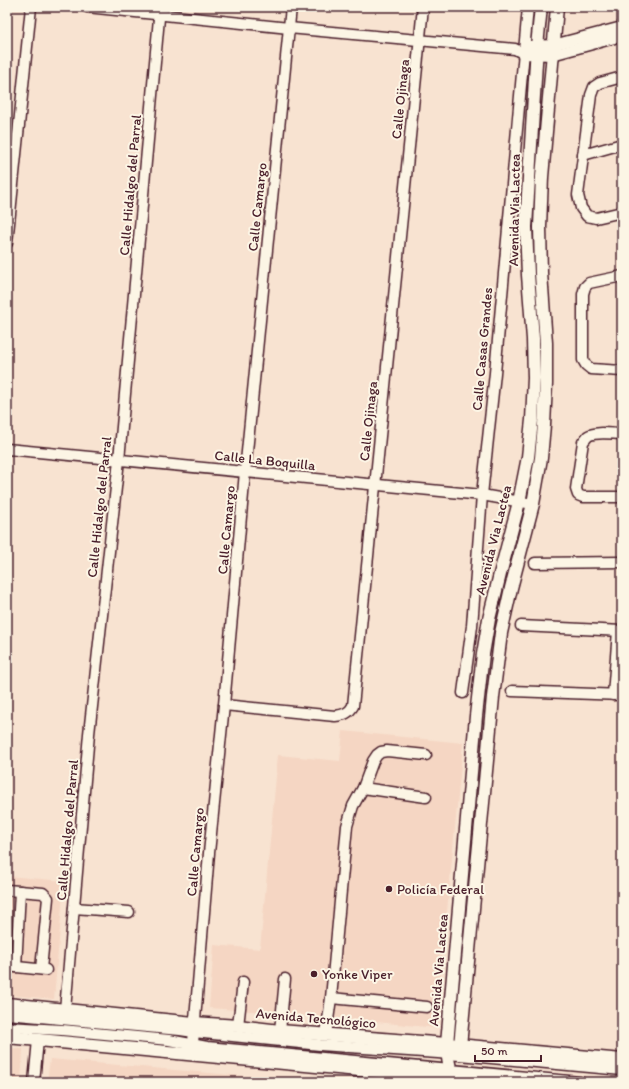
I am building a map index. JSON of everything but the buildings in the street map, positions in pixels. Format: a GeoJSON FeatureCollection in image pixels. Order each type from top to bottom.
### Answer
{"type":"FeatureCollection","features":[{"type":"Feature","properties":{"kind":"main road","name":"Avenida Via Lactea"},"geometry":{"type":"LineString","coordinates":[[451,1074],[447,1049],[476,716],[483,654],[489,619],[519,502],[528,457],[532,420],[534,378],[533,339],[526,227],[541,7]]}},
{"type":"Feature","properties":{"kind":"main road","name":"Avenida Via Lactea"},"geometry":{"type":"LineString","coordinates":[[460,1046],[492,704],[501,633],[533,504],[541,458],[546,384],[546,343],[541,273],[540,227],[542,176],[557,7]]}},
{"type":"Feature","properties":{"kind":"main road","name":"Avenida Tecnológico"},"geometry":{"type":"LineString","coordinates":[[7,1004],[65,1010],[194,1028],[238,1026],[447,1049],[460,1046],[622,1060]]}},
{"type":"Feature","properties":{"kind":"main road"},"geometry":{"type":"LineString","coordinates":[[7,1037],[193,1050],[425,1079],[451,1074],[486,1082]]}},
{"type":"Feature","properties":{"kind":"street"},"geometry":{"type":"LineString","coordinates":[[7,243],[31,7]]}},
{"type":"Feature","properties":{"kind":"street"},"geometry":{"type":"LineString","coordinates":[[87,7],[160,11],[289,28],[521,50],[553,50],[622,36]]}},
{"type":"Feature","properties":{"kind":"street","name":"Calle Camargo"},"geometry":{"type":"LineString","coordinates":[[193,1050],[209,853],[245,472],[292,7]]}},
{"type":"Feature","properties":{"kind":"street","name":"Calle Ojinaga"},"geometry":{"type":"LineString","coordinates":[[224,705],[336,716],[346,714],[352,709],[353,706],[424,7]]}},
{"type":"Feature","properties":{"kind":"street","name":"Calle Casas Grandes"},"geometry":{"type":"LineString","coordinates":[[463,693],[472,626],[521,50],[528,7]]}},
{"type":"Feature","properties":{"kind":"street","name":"Calle Hidalgo del Parral"},"geometry":{"type":"LineString","coordinates":[[65,1010],[89,734],[119,460],[160,11]]}},
{"type":"Feature","properties":{"kind":"street"},"geometry":{"type":"LineString","coordinates":[[553,50],[622,27]]}},
{"type":"Feature","properties":{"kind":"street"},"geometry":{"type":"LineString","coordinates":[[622,77],[600,83],[594,87],[591,95],[578,195],[581,208],[587,216],[596,218],[622,212]]}},
{"type":"Feature","properties":{"kind":"street"},"geometry":{"type":"LineString","coordinates":[[583,155],[622,144]]}},
{"type":"Feature","properties":{"kind":"street"},"geometry":{"type":"LineString","coordinates":[[622,276],[589,283],[585,287],[583,294],[584,360],[586,365],[591,369],[622,372]]}},
{"type":"Feature","properties":{"kind":"street"},"geometry":{"type":"LineString","coordinates":[[622,434],[602,433],[587,436],[583,442],[576,489],[578,495],[583,497],[622,497]]}},
{"type":"Feature","properties":{"kind":"street","name":"Calle La Boquilla"},"geometry":{"type":"LineString","coordinates":[[7,449],[482,495],[533,504]]}},
{"type":"Feature","properties":{"kind":"street"},"geometry":{"type":"LineString","coordinates":[[535,563],[622,562]]}},
{"type":"Feature","properties":{"kind":"street"},"geometry":{"type":"LineString","coordinates":[[512,690],[618,695],[620,631],[521,626]]}},
{"type":"Feature","properties":{"kind":"street"},"geometry":{"type":"LineString","coordinates":[[326,1035],[347,826],[353,806],[363,788],[373,761],[381,752],[387,751],[426,756]]}},
{"type":"Feature","properties":{"kind":"street"},"geometry":{"type":"LineString","coordinates":[[363,788],[426,797]]}},
{"type":"Feature","properties":{"kind":"street"},"geometry":{"type":"LineString","coordinates":[[7,890],[20,891],[43,893],[48,898],[44,969],[11,967],[12,945],[20,891]]}},
{"type":"Feature","properties":{"kind":"street"},"geometry":{"type":"LineString","coordinates":[[74,908],[128,912]]}},
{"type":"Feature","properties":{"kind":"street"},"geometry":{"type":"LineString","coordinates":[[280,1031],[285,979]]}},
{"type":"Feature","properties":{"kind":"street"},"geometry":{"type":"LineString","coordinates":[[238,1026],[242,982]]}},
{"type":"Feature","properties":{"kind":"street"},"geometry":{"type":"LineString","coordinates":[[330,998],[426,1007]]}},
{"type":"Feature","properties":{"kind":"street"},"geometry":{"type":"LineString","coordinates":[[7,1014],[180,1030],[194,1028],[320,1045],[447,1049],[622,1070]]}},
{"type":"Feature","properties":{"kind":"street"},"geometry":{"type":"LineString","coordinates":[[7,1027],[70,1030],[169,1040],[193,1050],[207,1047],[436,1069],[451,1074],[580,1082]]}},
{"type":"Feature","properties":{"kind":"street"},"geometry":{"type":"LineString","coordinates":[[34,1082],[38,1040]]}},
{"type":"Feature","properties":{"kind":"shaded area","name":"Policía Federal"},"geometry":{"type":"Polygon","coordinates":[[[343,731],[463,743],[436,1028],[317,1016],[209,1008],[214,945],[260,949],[278,755],[340,761],[343,731]]]}},
{"type":"Feature","properties":{"kind":"shaded area"},"geometry":{"type":"Polygon","coordinates":[[[7,876],[64,881],[54,999],[7,995],[7,876]]]}},
{"type":"Feature","properties":{"kind":"shaded area"},"geometry":{"type":"Polygon","coordinates":[[[7,1048],[23,1049],[21,1082],[7,1082],[7,1048]]]}},
{"type":"Feature","properties":{"kind":"shaded area"},"geometry":{"type":"Polygon","coordinates":[[[50,1059],[243,1076],[322,1082],[47,1082],[50,1059]]]}},
{"type":"Feature","properties":{"kind":"place","name":"Policía Federal"},"geometry":{"type":"Point","coordinates":[389,889]}},
{"type":"Feature","properties":{"kind":"place","name":"Yonke Viper"},"geometry":{"type":"Point","coordinates":[314,974]}}]}
